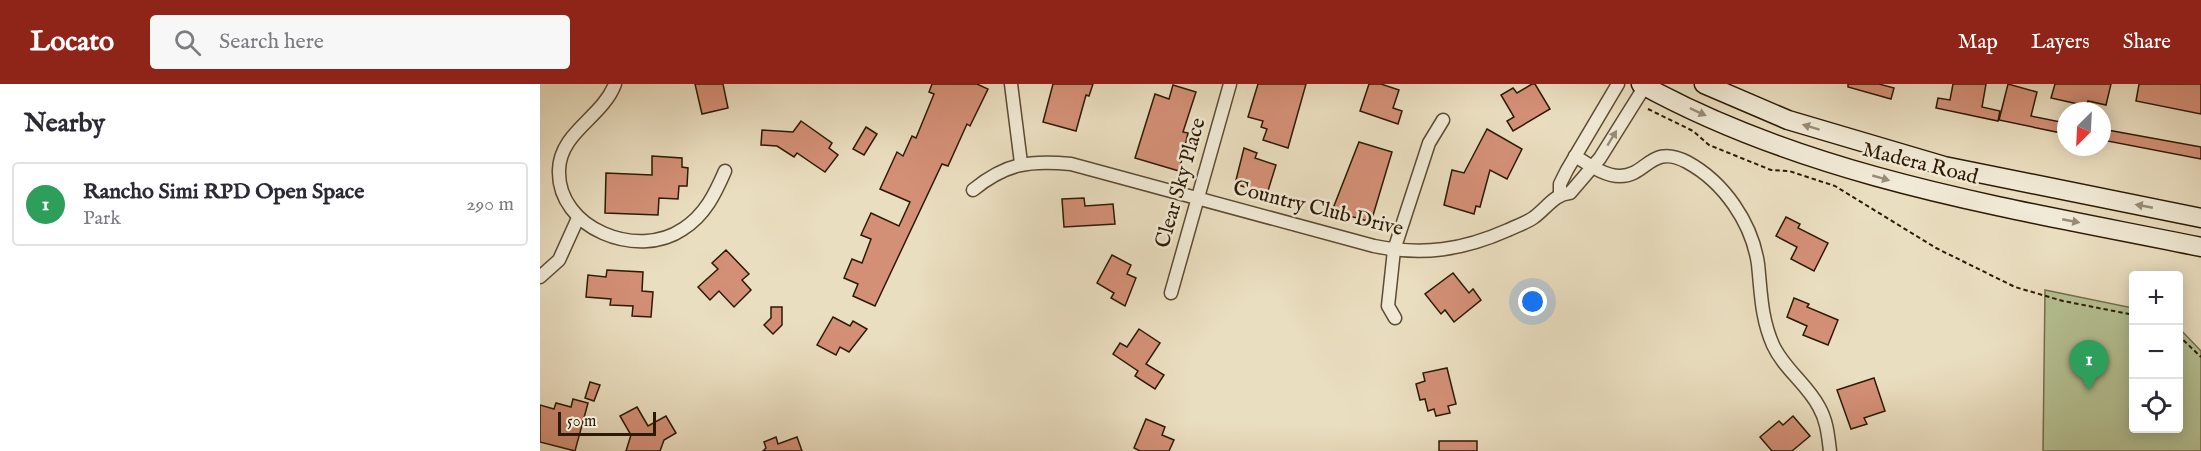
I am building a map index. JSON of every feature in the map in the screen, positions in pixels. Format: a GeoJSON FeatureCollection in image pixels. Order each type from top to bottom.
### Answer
{"type":"FeatureCollection","features":[{"type":"Feature","properties":{"kind":"main road","name":"Madera Road"},"geometry":{"type":"LineString","coordinates":[[1704,84],[1788,120],[1944,166],[2201,218]]}},
{"type":"Feature","properties":{"kind":"main road","name":"Madera Road"},"geometry":{"type":"LineString","coordinates":[[1644,85],[1698,113],[1779,147],[1858,172],[1937,194],[2201,247]]}},
{"type":"Feature","properties":{"kind":"street"},"geometry":{"type":"LineString","coordinates":[[615,84],[598,112],[572,135],[561,157],[560,187],[564,199],[578,218],[592,228],[616,238],[635,241],[663,238],[681,231],[699,217],[714,196],[725,171]]}},
{"type":"Feature","properties":{"kind":"street"},"geometry":{"type":"LineString","coordinates":[[972,190],[992,174],[1021,163],[1011,84]]}},
{"type":"Feature","properties":{"kind":"street","name":"Clear Sky Place"},"geometry":{"type":"LineString","coordinates":[[1171,292],[1230,84]]}},
{"type":"Feature","properties":{"kind":"street","name":"Country Club Drive"},"geometry":{"type":"LineString","coordinates":[[1560,194],[1560,184],[1618,84]]}},
{"type":"Feature","properties":{"kind":"street","name":"Country Club Drive"},"geometry":{"type":"LineString","coordinates":[[1021,163],[1071,164],[1394,250],[1443,251],[1488,239],[1532,220],[1560,194],[1570,193],[1593,166],[1644,85]]}},
{"type":"Feature","properties":{"kind":"street"},"geometry":{"type":"LineString","coordinates":[[1395,318],[1388,306],[1394,250],[1429,143],[1443,120]]}},
{"type":"Feature","properties":{"kind":"street"},"geometry":{"type":"LineString","coordinates":[[1575,156],[1612,175],[1625,176],[1660,157],[1675,158],[1703,173],[1732,203],[1753,244],[1766,328],[1785,365],[1818,404],[1828,429],[1830,451]]}},
{"type":"Feature","properties":{"kind":"street"},"geometry":{"type":"LineString","coordinates":[[540,278],[559,260],[578,218]]}},
{"type":"Feature","properties":{"kind":"path"},"geometry":{"type":"LineString","coordinates":[[1648,109],[1693,131],[1709,145],[1771,170],[1789,171],[1835,186],[1936,248],[2007,284],[2063,302],[2129,314]]}},
{"type":"Feature","properties":{"kind":"path"},"geometry":{"type":"LineString","coordinates":[[2183,340],[2201,357]]}},
{"type":"Feature","properties":{"kind":"green space"},"geometry":{"type":"Polygon","coordinates":[[[2045,290],[2129,307],[2129,433],[2183,433],[2183,332],[2201,351],[2201,451],[2043,451],[2045,290]]]}},
{"type":"Feature","properties":{"kind":"building"},"geometry":{"type":"Polygon","coordinates":[[[695,84],[723,84],[728,108],[702,114],[695,84]]]}},
{"type":"Feature","properties":{"kind":"building"},"geometry":{"type":"Polygon","coordinates":[[[932,84],[977,84],[988,89],[970,126],[967,124],[948,166],[942,164],[875,306],[853,296],[858,284],[844,278],[852,259],[862,263],[871,239],[861,235],[871,213],[899,226],[910,202],[880,189],[897,152],[903,156],[912,136],[916,138],[934,94],[929,92],[932,84]]]}},
{"type":"Feature","properties":{"kind":"building"},"geometry":{"type":"Polygon","coordinates":[[[1053,84],[1093,84],[1089,96],[1086,95],[1076,131],[1043,122],[1053,84]]]}},
{"type":"Feature","properties":{"kind":"building"},"geometry":{"type":"Polygon","coordinates":[[[1258,84],[1306,84],[1288,148],[1263,140],[1267,129],[1261,127],[1263,121],[1248,117],[1258,84]]]}},
{"type":"Feature","properties":{"kind":"building"},"geometry":{"type":"Polygon","coordinates":[[[1369,84],[1381,84],[1399,90],[1393,108],[1402,111],[1398,124],[1360,111],[1369,84]]]}},
{"type":"Feature","properties":{"kind":"building"},"geometry":{"type":"Polygon","coordinates":[[[1535,84],[1550,109],[1513,131],[1507,121],[1514,117],[1501,95],[1513,88],[1517,93],[1535,84]]]}},
{"type":"Feature","properties":{"kind":"building"},"geometry":{"type":"Polygon","coordinates":[[[1848,84],[1879,84],[1894,88],[1891,99],[1848,87],[1848,84]]]}},
{"type":"Feature","properties":{"kind":"building"},"geometry":{"type":"Polygon","coordinates":[[[1953,84],[1986,84],[1982,107],[2000,111],[1998,121],[1936,108],[1938,98],[1950,100],[1953,84]]]}},
{"type":"Feature","properties":{"kind":"building"},"geometry":{"type":"Polygon","coordinates":[[[2008,84],[2037,92],[2031,116],[2057,121],[2057,132],[1999,120],[2008,84]]]}},
{"type":"Feature","properties":{"kind":"building"},"geometry":{"type":"Polygon","coordinates":[[[2055,84],[2111,84],[2107,102],[2069,102],[2051,98],[2055,84]]]}},
{"type":"Feature","properties":{"kind":"building"},"geometry":{"type":"Polygon","coordinates":[[[2139,84],[2201,84],[2201,114],[2136,101],[2139,84]]]}},
{"type":"Feature","properties":{"kind":"building"},"geometry":{"type":"Polygon","coordinates":[[[1173,85],[1196,92],[1183,132],[1188,133],[1179,171],[1135,158],[1155,94],[1169,99],[1173,85]]]}},
{"type":"Feature","properties":{"kind":"building"},"geometry":{"type":"Polygon","coordinates":[[[801,121],[832,143],[829,148],[838,155],[825,172],[797,153],[794,157],[777,146],[761,145],[762,130],[793,132],[801,121]]]}},
{"type":"Feature","properties":{"kind":"building"},"geometry":{"type":"Polygon","coordinates":[[[866,127],[877,134],[864,155],[853,149],[866,127]]]}},
{"type":"Feature","properties":{"kind":"building"},"geometry":{"type":"Polygon","coordinates":[[[1487,129],[1522,149],[1507,179],[1490,170],[1480,207],[1476,206],[1474,214],[1444,205],[1452,170],[1464,173],[1487,129]]]}},
{"type":"Feature","properties":{"kind":"building"},"geometry":{"type":"Polygon","coordinates":[[[2111,131],[2201,147],[2201,159],[2111,142],[2111,131]]]}},
{"type":"Feature","properties":{"kind":"building"},"geometry":{"type":"Polygon","coordinates":[[[1359,142],[1392,152],[1371,222],[1332,211],[1359,142]]]}},
{"type":"Feature","properties":{"kind":"building"},"geometry":{"type":"Polygon","coordinates":[[[1244,148],[1257,153],[1255,158],[1276,165],[1267,194],[1235,184],[1244,148]]]}},
{"type":"Feature","properties":{"kind":"building"},"geometry":{"type":"Polygon","coordinates":[[[652,156],[682,158],[682,167],[688,168],[687,186],[679,186],[678,199],[659,198],[658,215],[605,213],[606,173],[652,175],[652,156]]]}},
{"type":"Feature","properties":{"kind":"building"},"geometry":{"type":"Polygon","coordinates":[[[1084,198],[1085,206],[1113,204],[1115,224],[1064,227],[1062,199],[1084,198]]]}},
{"type":"Feature","properties":{"kind":"building"},"geometry":{"type":"Polygon","coordinates":[[[1786,217],[1800,224],[1798,228],[1828,243],[1814,271],[1791,259],[1797,247],[1776,236],[1786,217]]]}},
{"type":"Feature","properties":{"kind":"building"},"geometry":{"type":"Polygon","coordinates":[[[726,250],[749,274],[742,280],[751,290],[734,307],[719,291],[710,300],[698,287],[718,269],[712,263],[726,250]]]}},
{"type":"Feature","properties":{"kind":"building"},"geometry":{"type":"Polygon","coordinates":[[[1112,255],[1131,265],[1127,274],[1136,278],[1125,306],[1111,298],[1114,293],[1097,283],[1112,255]]]}},
{"type":"Feature","properties":{"kind":"building"},"geometry":{"type":"Polygon","coordinates":[[[607,270],[643,272],[642,291],[653,292],[651,317],[632,316],[633,306],[610,305],[611,299],[586,297],[588,275],[606,277],[607,270]]]}},
{"type":"Feature","properties":{"kind":"building"},"geometry":{"type":"Polygon","coordinates":[[[1453,273],[1469,293],[1473,289],[1481,300],[1454,322],[1445,310],[1441,314],[1425,294],[1453,273]]]}},
{"type":"Feature","properties":{"kind":"building"},"geometry":{"type":"Polygon","coordinates":[[[1794,298],[1809,304],[1807,307],[1838,320],[1828,345],[1803,335],[1807,326],[1787,317],[1794,298]]]}},
{"type":"Feature","properties":{"kind":"building"},"geometry":{"type":"Polygon","coordinates":[[[771,307],[782,307],[782,325],[773,334],[764,325],[771,318],[771,307]]]}},
{"type":"Feature","properties":{"kind":"building"},"geometry":{"type":"Polygon","coordinates":[[[833,317],[850,326],[853,321],[867,329],[849,352],[840,347],[836,355],[817,345],[833,317]]]}},
{"type":"Feature","properties":{"kind":"building"},"geometry":{"type":"Polygon","coordinates":[[[1139,329],[1160,343],[1146,364],[1164,375],[1155,389],[1135,376],[1138,371],[1113,354],[1120,343],[1127,347],[1139,329]]]}},
{"type":"Feature","properties":{"kind":"building"},"geometry":{"type":"Polygon","coordinates":[[[1447,368],[1456,404],[1448,406],[1450,413],[1436,416],[1434,409],[1428,411],[1425,399],[1420,400],[1416,384],[1425,381],[1423,373],[1447,368]]]}},
{"type":"Feature","properties":{"kind":"building"},"geometry":{"type":"Polygon","coordinates":[[[1874,378],[1885,411],[1864,418],[1867,424],[1851,429],[1837,390],[1874,378]]]}},
{"type":"Feature","properties":{"kind":"building"},"geometry":{"type":"Polygon","coordinates":[[[590,382],[600,385],[594,401],[585,398],[590,382]]]}},
{"type":"Feature","properties":{"kind":"building"},"geometry":{"type":"Polygon","coordinates":[[[573,399],[588,403],[575,451],[540,442],[540,405],[554,409],[556,403],[571,407],[573,399]]]}},
{"type":"Feature","properties":{"kind":"building"},"geometry":{"type":"Polygon","coordinates":[[[637,407],[648,426],[666,416],[676,433],[664,440],[660,451],[626,451],[631,435],[620,416],[637,407]]]}},
{"type":"Feature","properties":{"kind":"building"},"geometry":{"type":"Polygon","coordinates":[[[1793,416],[1810,436],[1792,451],[1772,451],[1760,437],[1779,421],[1783,425],[1793,416]]]}},
{"type":"Feature","properties":{"kind":"building"},"geometry":{"type":"Polygon","coordinates":[[[1146,419],[1165,427],[1162,435],[1174,440],[1169,451],[1140,451],[1134,448],[1146,419]]]}},
{"type":"Feature","properties":{"kind":"building"},"geometry":{"type":"Polygon","coordinates":[[[776,437],[778,444],[797,437],[802,451],[763,451],[766,448],[764,442],[776,437]]]}},
{"type":"Feature","properties":{"kind":"building"},"geometry":{"type":"Polygon","coordinates":[[[1439,441],[1477,441],[1477,451],[1439,451],[1439,441]]]}},
{"type":"Feature","properties":{"kind":"place","name":"Rancho Simi RPD Open Space"},"geometry":{"type":"Point","coordinates":[2089,390]}}]}
